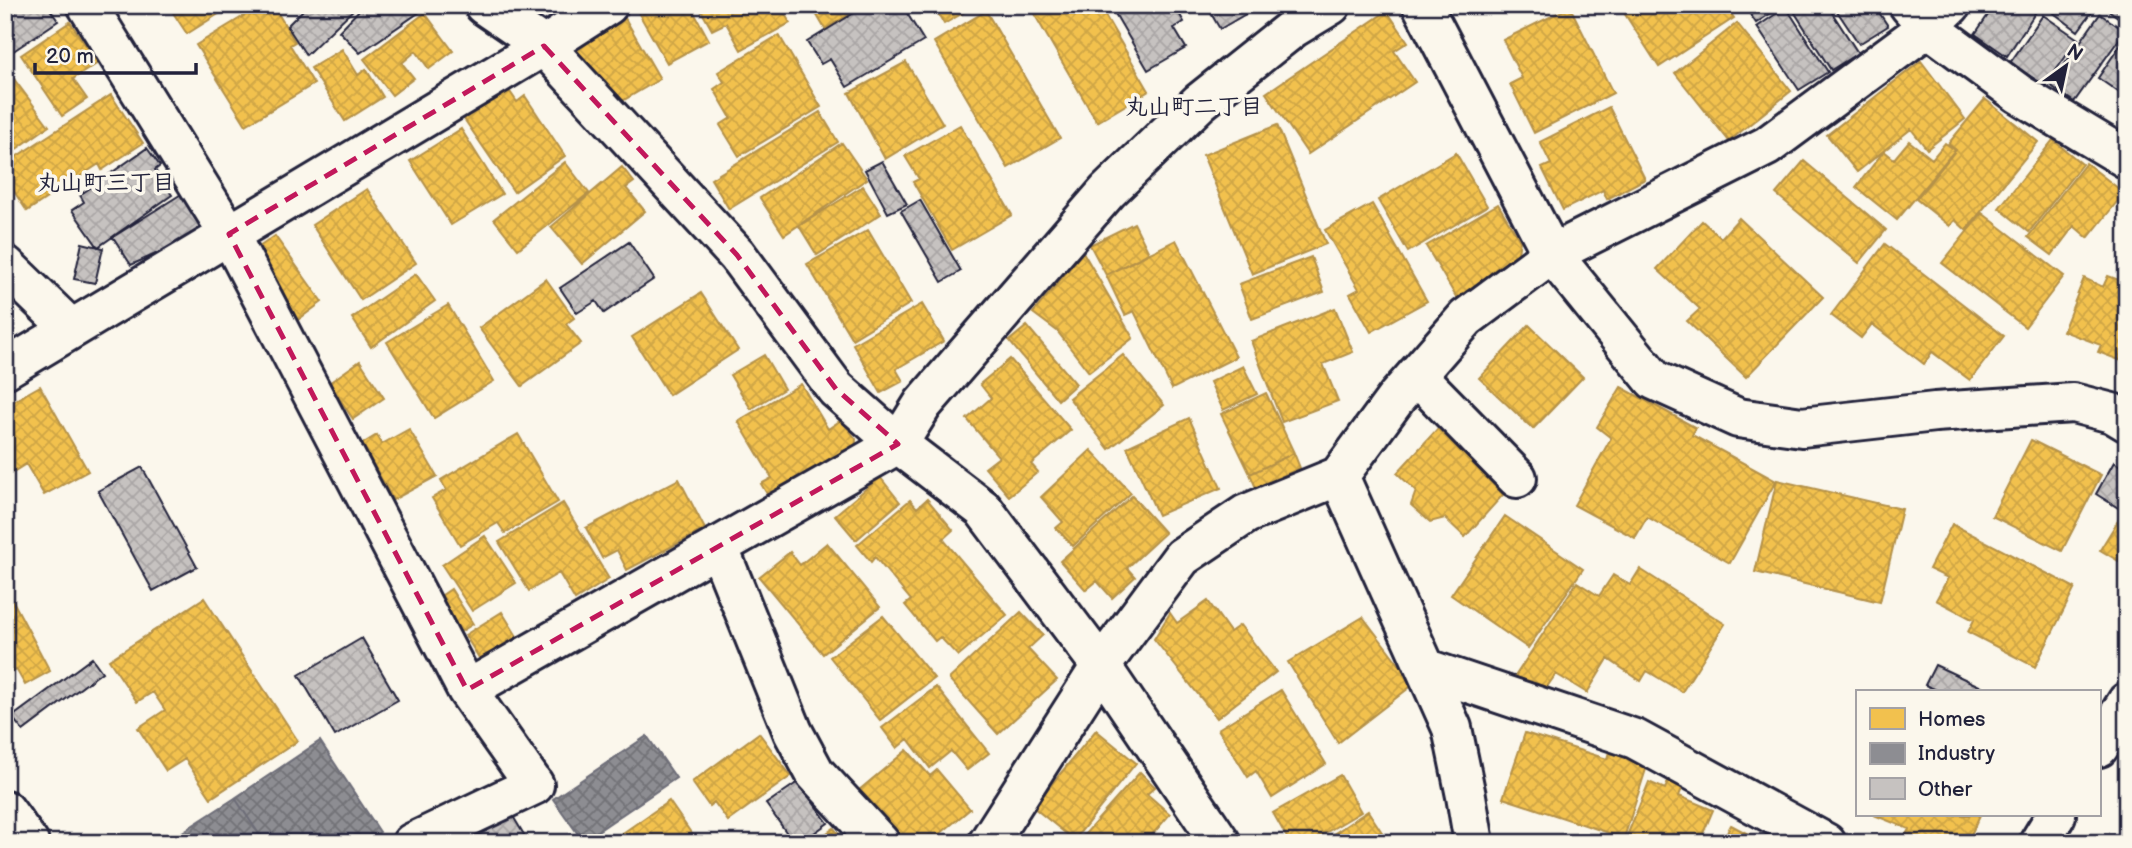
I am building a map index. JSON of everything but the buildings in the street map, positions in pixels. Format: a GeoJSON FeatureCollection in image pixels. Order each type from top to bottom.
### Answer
{"type":"FeatureCollection","features":[{"type":"Feature","properties":{"kind":"street"},"geometry":{"type":"LineString","coordinates":[[87,5],[229,234],[467,690],[534,785],[412,843]]}},
{"type":"Feature","properties":{"kind":"street"},"geometry":{"type":"LineString","coordinates":[[484,5],[544,46],[737,255],[836,389],[898,444],[983,509],[1101,666],[1221,843]]}},
{"type":"Feature","properties":{"kind":"street"},"geometry":{"type":"LineString","coordinates":[[5,369],[608,5]]}},
{"type":"Feature","properties":{"kind":"street"},"geometry":{"type":"LineString","coordinates":[[467,690],[898,444],[923,404],[1108,191],[1200,102],[1293,28],[1331,5]]}},
{"type":"Feature","properties":{"kind":"street"},"geometry":{"type":"LineString","coordinates":[[1422,5],[1552,254],[1654,380],[1738,418],[1802,427],[1935,412],[2073,403],[2112,413],[2127,422]]}},
{"type":"Feature","properties":{"kind":"street"},"geometry":{"type":"LineString","coordinates":[[988,843],[1101,666],[1182,557],[1246,514],[1339,476],[1397,397],[1466,318],[1552,254],[1767,146],[1930,13],[2019,94],[2127,159]]}},
{"type":"Feature","properties":{"kind":"street"},"geometry":{"type":"LineString","coordinates":[[5,264],[71,329]]}},
{"type":"Feature","properties":{"kind":"street"},"geometry":{"type":"LineString","coordinates":[[1416,375],[1517,478]]}},
{"type":"Feature","properties":{"kind":"street"},"geometry":{"type":"LineString","coordinates":[[1339,476],[1452,728],[1474,843]]}},
{"type":"Feature","properties":{"kind":"street"},"geometry":{"type":"LineString","coordinates":[[718,547],[793,732],[815,773],[880,843]]}},
{"type":"Feature","properties":{"kind":"street"},"geometry":{"type":"LineString","coordinates":[[1427,669],[1635,739],[1826,843]]}},
{"type":"Feature","properties":{"kind":"street"},"geometry":{"type":"LineString","coordinates":[[2100,745],[2127,702]]}},
{"type":"Feature","properties":{"kind":"street"},"geometry":{"type":"LineString","coordinates":[[5,810],[29,843]]}},
{"type":"Feature","properties":{"kind":"street"},"geometry":{"type":"LineString","coordinates":[[2039,843],[2055,816]]}},
{"type":"Feature","properties":{"kind":"highlighted area"},"geometry":{"type":"Polygon","coordinates":[[[544,46],[737,255],[836,389],[898,444],[467,690],[229,234],[544,46]]]}},
{"type":"Feature","properties":{"kind":"district","name":"丸山町二丁目"},"geometry":{"type":"Point","coordinates":[1194,107]}},
{"type":"Feature","properties":{"kind":"district","name":"丸山町三丁目"},"geometry":{"type":"Point","coordinates":[106,183]}}]}
